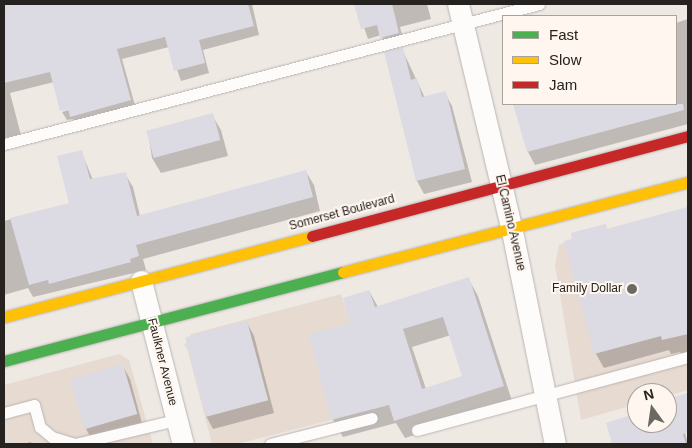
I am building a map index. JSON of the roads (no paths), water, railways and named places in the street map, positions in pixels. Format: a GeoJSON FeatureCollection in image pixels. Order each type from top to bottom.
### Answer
{"type":"FeatureCollection","features":[{"type":"Feature","properties":{"kind":"main road","name":"Somerset Boulevard"},"geometry":{"type":"LineString","coordinates":[[4,317],[688,136]]}},
{"type":"Feature","properties":{"kind":"main road"},"geometry":{"type":"LineString","coordinates":[[4,361],[511,226],[688,182]]}},
{"type":"Feature","properties":{"kind":"street","name":"El Camino Avenue"},"geometry":{"type":"LineString","coordinates":[[461,14],[511,226],[555,444]]}},
{"type":"Feature","properties":{"kind":"street","name":"Faulkner Avenue"},"geometry":{"type":"LineString","coordinates":[[140,280],[183,444]]}},
{"type":"Feature","properties":{"kind":"lane"},"geometry":{"type":"LineString","coordinates":[[4,144],[461,14],[540,4]]}},
{"type":"Feature","properties":{"kind":"lane"},"geometry":{"type":"LineString","coordinates":[[417,430],[688,357]]}},
{"type":"Feature","properties":{"kind":"lane"},"geometry":{"type":"LineString","coordinates":[[4,413],[34,405],[40,427],[52,437],[75,444],[176,420]]}},
{"type":"Feature","properties":{"kind":"lane"},"geometry":{"type":"LineString","coordinates":[[270,444],[372,418]]}},
{"type":"Feature","properties":{"kind":"place","name":"Family Dollar"},"geometry":{"type":"Point","coordinates":[632,289]}}]}
